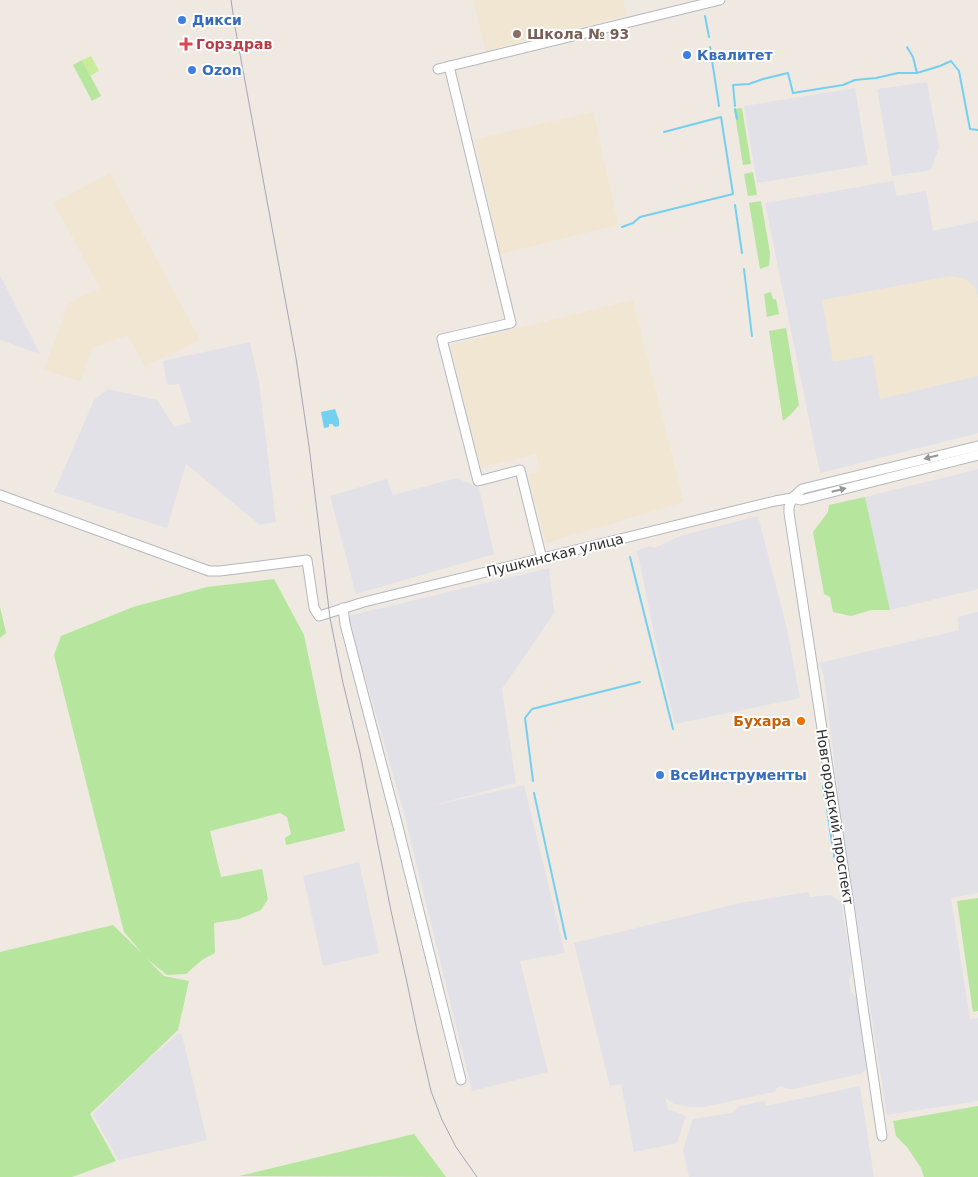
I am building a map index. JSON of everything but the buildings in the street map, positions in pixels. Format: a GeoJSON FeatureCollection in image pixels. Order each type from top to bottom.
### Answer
{"type":"FeatureCollection","features":[{"type":"Feature","properties":{"kind":"street"},"geometry":{"type":"LineString","coordinates":[[438,69],[720,0]]}},
{"type":"Feature","properties":{"kind":"street"},"geometry":{"type":"LineString","coordinates":[[449,66],[511,323],[442,339],[478,481],[520,470],[542,558]]}},
{"type":"Feature","properties":{"kind":"street","name":"Пушкинская улица"},"geometry":{"type":"LineString","coordinates":[[792,498],[802,489],[978,446]]}},
{"type":"Feature","properties":{"kind":"street","name":"Пушкинская улица"},"geometry":{"type":"LineString","coordinates":[[0,495],[209,571],[307,560],[314,608],[319,616],[343,608],[775,500],[792,498],[801,500],[978,456]]}},
{"type":"Feature","properties":{"kind":"street","name":"Новгородский проспект"},"geometry":{"type":"LineString","coordinates":[[792,498],[788,513],[849,906],[882,1136]]}},
{"type":"Feature","properties":{"kind":"street"},"geometry":{"type":"LineString","coordinates":[[343,608],[345,624],[461,1080]]}},
{"type":"Feature","properties":{"kind":"shaded area","name":"Школа № 93"},"geometry":{"type":"Polygon","coordinates":[[[473,0],[623,0],[627,15],[486,51],[473,0]]]}},
{"type":"Feature","properties":{"kind":"shaded area"},"geometry":{"type":"Polygon","coordinates":[[[927,82],[939,147],[931,170],[892,176],[877,89],[927,82]]]}},
{"type":"Feature","properties":{"kind":"shaded area"},"geometry":{"type":"Polygon","coordinates":[[[855,88],[868,165],[757,183],[744,106],[855,88]]]}},
{"type":"Feature","properties":{"kind":"shaded area"},"geometry":{"type":"Polygon","coordinates":[[[593,112],[618,225],[500,254],[475,139],[593,112]]]}},
{"type":"Feature","properties":{"kind":"shaded area"},"geometry":{"type":"Polygon","coordinates":[[[110,173],[200,340],[145,366],[128,335],[93,347],[80,381],[44,370],[69,303],[100,288],[54,203],[110,173]]]}},
{"type":"Feature","properties":{"kind":"shaded area"},"geometry":{"type":"Polygon","coordinates":[[[893,181],[897,196],[926,191],[933,231],[978,221],[978,433],[820,473],[765,203],[893,181]]]}},
{"type":"Feature","properties":{"kind":"shaded area"},"geometry":{"type":"Polygon","coordinates":[[[0,275],[40,354],[0,340],[0,275]]]}},
{"type":"Feature","properties":{"kind":"shaded area"},"geometry":{"type":"Polygon","coordinates":[[[950,276],[966,279],[976,288],[978,299],[978,376],[880,399],[872,355],[833,362],[822,300],[950,276]]]}},
{"type":"Feature","properties":{"kind":"shaded area"},"geometry":{"type":"Polygon","coordinates":[[[633,300],[684,502],[546,543],[528,474],[540,471],[536,454],[481,468],[450,345],[633,300]]]}},
{"type":"Feature","properties":{"kind":"shaded area"},"geometry":{"type":"Polygon","coordinates":[[[250,342],[259,382],[276,522],[260,525],[186,464],[167,528],[54,492],[94,400],[108,389],[157,400],[174,427],[191,422],[179,384],[167,385],[163,361],[250,342]]]}},
{"type":"Feature","properties":{"kind":"shaded area"},"geometry":{"type":"Polygon","coordinates":[[[978,469],[978,589],[890,610],[865,497],[978,469]]]}},
{"type":"Feature","properties":{"kind":"shaded area"},"geometry":{"type":"Polygon","coordinates":[[[457,478],[479,488],[494,554],[356,594],[330,496],[387,479],[393,495],[457,478]]]}},
{"type":"Feature","properties":{"kind":"shaded area"},"geometry":{"type":"Polygon","coordinates":[[[758,516],[787,629],[800,698],[675,724],[636,551],[650,546],[655,548],[682,535],[758,516]]]}},
{"type":"Feature","properties":{"kind":"shaded area"},"geometry":{"type":"Polygon","coordinates":[[[549,568],[554,613],[502,689],[516,783],[427,807],[524,785],[565,953],[520,961],[548,1072],[472,1091],[404,813],[348,616],[549,568]]]}},
{"type":"Feature","properties":{"kind":"shaded area"},"geometry":{"type":"Polygon","coordinates":[[[978,612],[978,893],[951,898],[970,1019],[978,1018],[978,1101],[887,1115],[841,820],[824,676],[819,663],[959,630],[958,617],[978,612]]]}},
{"type":"Feature","properties":{"kind":"shaded area"},"geometry":{"type":"Polygon","coordinates":[[[359,862],[379,953],[323,966],[303,876],[359,862]]]}},
{"type":"Feature","properties":{"kind":"shaded area"},"geometry":{"type":"Polygon","coordinates":[[[808,892],[810,897],[831,895],[841,902],[852,971],[849,980],[851,993],[857,997],[868,1068],[860,1074],[793,1089],[779,1086],[774,1092],[704,1107],[674,1104],[665,1097],[668,1109],[686,1116],[677,1143],[634,1152],[621,1084],[610,1086],[574,943],[740,903],[808,892]]]}},
{"type":"Feature","properties":{"kind":"shaded area"},"geometry":{"type":"Polygon","coordinates":[[[179,1033],[182,1035],[207,1140],[119,1160],[93,1114],[140,1067],[179,1033]]]}},
{"type":"Feature","properties":{"kind":"shaded area"},"geometry":{"type":"Polygon","coordinates":[[[860,1086],[874,1177],[689,1177],[683,1150],[693,1119],[732,1113],[739,1106],[764,1101],[766,1106],[860,1086]]]}},
{"type":"Feature","properties":{"kind":"green space"},"geometry":{"type":"Polygon","coordinates":[[[91,56],[99,71],[90,76],[82,60],[91,56]]]}},
{"type":"Feature","properties":{"kind":"green space"},"geometry":{"type":"Polygon","coordinates":[[[82,60],[101,96],[92,101],[73,65],[82,60]]]}},
{"type":"Feature","properties":{"kind":"green space"},"geometry":{"type":"Polygon","coordinates":[[[742,108],[751,164],[743,165],[734,109],[742,108]]]}},
{"type":"Feature","properties":{"kind":"green space"},"geometry":{"type":"Polygon","coordinates":[[[753,172],[757,195],[748,196],[744,174],[753,172]]]}},
{"type":"Feature","properties":{"kind":"green space"},"geometry":{"type":"Polygon","coordinates":[[[761,201],[770,253],[769,266],[760,269],[749,203],[761,201]]]}},
{"type":"Feature","properties":{"kind":"green space"},"geometry":{"type":"Polygon","coordinates":[[[771,292],[773,299],[776,299],[779,314],[767,317],[764,294],[771,292]]]}},
{"type":"Feature","properties":{"kind":"green space"},"geometry":{"type":"Polygon","coordinates":[[[786,328],[799,405],[783,421],[769,331],[786,328]]]}},
{"type":"Feature","properties":{"kind":"green space"},"geometry":{"type":"Polygon","coordinates":[[[865,497],[890,610],[871,610],[851,616],[833,612],[830,597],[824,594],[813,532],[828,512],[829,505],[865,497]]]}},
{"type":"Feature","properties":{"kind":"green space"},"geometry":{"type":"Polygon","coordinates":[[[274,579],[304,635],[345,831],[286,845],[285,838],[291,834],[287,817],[280,813],[210,831],[221,877],[262,869],[268,899],[261,910],[239,919],[214,923],[215,953],[202,960],[186,974],[167,975],[146,958],[164,976],[189,981],[178,1030],[90,1114],[116,1161],[72,1177],[0,1177],[0,952],[113,925],[143,954],[124,932],[54,655],[61,636],[133,607],[207,587],[274,579]]]}},
{"type":"Feature","properties":{"kind":"green space"},"geometry":{"type":"Polygon","coordinates":[[[0,607],[6,633],[0,638],[0,607]]]}},
{"type":"Feature","properties":{"kind":"green space"},"geometry":{"type":"Polygon","coordinates":[[[978,898],[978,1011],[973,1012],[957,901],[978,898]]]}},
{"type":"Feature","properties":{"kind":"green space"},"geometry":{"type":"Polygon","coordinates":[[[978,1106],[978,1177],[924,1177],[921,1168],[907,1147],[896,1136],[893,1121],[978,1106]]]}},
{"type":"Feature","properties":{"kind":"green space"},"geometry":{"type":"Polygon","coordinates":[[[414,1134],[446,1177],[239,1176],[414,1134]]]}},
{"type":"Feature","properties":{"kind":"water"},"geometry":{"type":"Polygon","coordinates":[[[335,409],[339,426],[335,427],[329,424],[329,427],[324,428],[321,412],[335,409]]]}},
{"type":"Feature","properties":{"kind":"waterway"},"geometry":{"type":"LineString","coordinates":[[705,16],[709,37]]}},
{"type":"Feature","properties":{"kind":"waterway"},"geometry":{"type":"LineString","coordinates":[[710,47],[719,106]]}},
{"type":"Feature","properties":{"kind":"waterway"},"geometry":{"type":"LineString","coordinates":[[907,47],[913,57],[917,73]]}},
{"type":"Feature","properties":{"kind":"waterway"},"geometry":{"type":"LineString","coordinates":[[735,106],[733,85],[749,84],[788,73],[793,93],[898,73],[917,73],[951,61],[959,71],[970,129],[978,130]]}},
{"type":"Feature","properties":{"kind":"waterway"},"geometry":{"type":"LineString","coordinates":[[735,109],[737,119]]}},
{"type":"Feature","properties":{"kind":"waterway"},"geometry":{"type":"LineString","coordinates":[[622,227],[633,223],[640,217],[733,194],[721,117],[664,132]]}},
{"type":"Feature","properties":{"kind":"waterway"},"geometry":{"type":"LineString","coordinates":[[735,205],[742,253]]}},
{"type":"Feature","properties":{"kind":"waterway"},"geometry":{"type":"LineString","coordinates":[[744,269],[752,336]]}},
{"type":"Feature","properties":{"kind":"waterway"},"geometry":{"type":"LineString","coordinates":[[630,557],[673,729]]}},
{"type":"Feature","properties":{"kind":"waterway"},"geometry":{"type":"LineString","coordinates":[[533,781],[525,718],[532,709],[640,682]]}},
{"type":"Feature","properties":{"kind":"waterway"},"geometry":{"type":"LineString","coordinates":[[823,786],[825,799]]}},
{"type":"Feature","properties":{"kind":"waterway"},"geometry":{"type":"LineString","coordinates":[[534,793],[566,939]]}},
{"type":"Feature","properties":{"kind":"waterway"},"geometry":{"type":"LineString","coordinates":[[827,809],[832,843]]}},
{"type":"Feature","properties":{"kind":"tram line"},"geometry":{"type":"LineString","coordinates":[[231,0],[296,358],[330,618],[343,683],[360,753],[391,911],[431,1091],[442,1120],[456,1147],[477,1177]]}},
{"type":"Feature","properties":{"kind":"place","name":"Дикси"},"geometry":{"type":"Point","coordinates":[182,20]}},
{"type":"Feature","properties":{"kind":"place","name":"Школа № 93"},"geometry":{"type":"Point","coordinates":[517,34]}},
{"type":"Feature","properties":{"kind":"place","name":"Горздрав"},"geometry":{"type":"Point","coordinates":[186,44]}},
{"type":"Feature","properties":{"kind":"place","name":"Квалитет"},"geometry":{"type":"Point","coordinates":[687,55]}},
{"type":"Feature","properties":{"kind":"place","name":"Ozon"},"geometry":{"type":"Point","coordinates":[192,70]}},
{"type":"Feature","properties":{"kind":"place","name":"Бухара"},"geometry":{"type":"Point","coordinates":[801,721]}},
{"type":"Feature","properties":{"kind":"place","name":"ВсеИнструменты"},"geometry":{"type":"Point","coordinates":[660,775]}}]}
